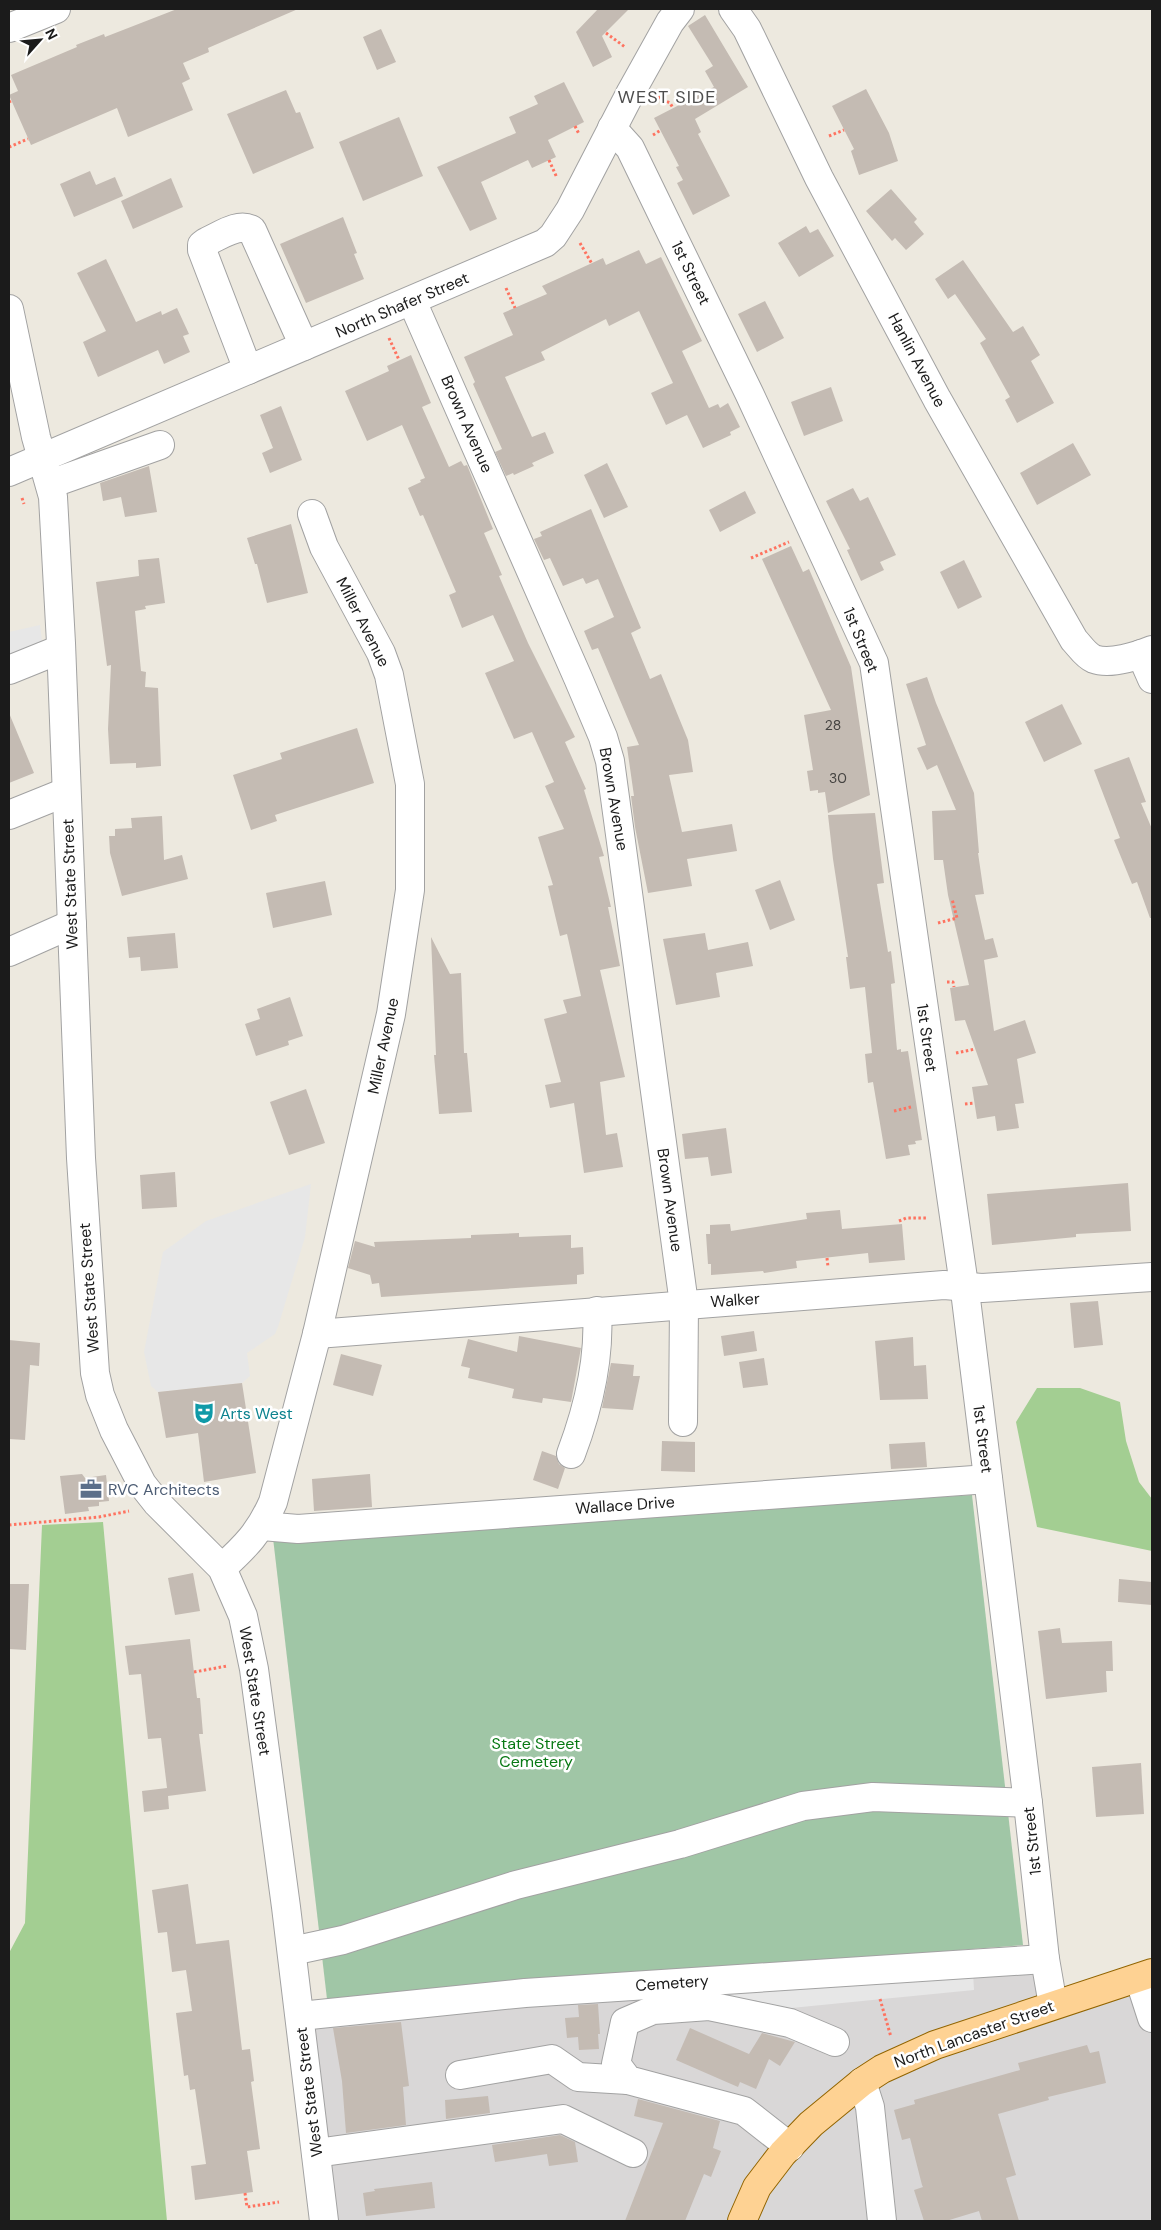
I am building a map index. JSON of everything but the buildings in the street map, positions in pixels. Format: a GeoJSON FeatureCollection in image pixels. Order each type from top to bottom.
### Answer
{"type":"FeatureCollection","features":[{"type":"Feature","properties":{"kind":"main road","name":"North Lancaster Street"},"geometry":{"type":"LineString","coordinates":[[742,2221],[757,2187],[790,2147],[811,2124],[862,2082],[903,2058],[935,2045],[1146,1976]]}},
{"type":"Feature","properties":{"kind":"street"},"geometry":{"type":"LineString","coordinates":[[9,28],[56,9]]}},
{"type":"Feature","properties":{"kind":"street","name":"North Shafer Street"},"geometry":{"type":"LineString","coordinates":[[9,472],[46,471],[248,370],[546,243],[553,236],[570,210],[670,22],[680,9]]}},
{"type":"Feature","properties":{"kind":"street","name":"Hanlin Avenue"},"geometry":{"type":"LineString","coordinates":[[733,9],[747,29],[820,178],[937,399],[1074,640],[1086,654],[1094,659],[1108,660],[1147,652]]}},
{"type":"Feature","properties":{"kind":"street","name":"1st Street"},"geometry":{"type":"LineString","coordinates":[[612,128],[630,148],[749,392],[874,663],[964,1288],[1028,1803],[1045,1959],[1054,2005]]}},
{"type":"Feature","properties":{"kind":"street"},"geometry":{"type":"LineString","coordinates":[[248,370],[202,250],[202,245],[206,242],[238,228],[245,226],[252,230],[304,346]]}},
{"type":"Feature","properties":{"kind":"street","name":"Brown Avenue"},"geometry":{"type":"LineString","coordinates":[[412,300],[578,678],[603,737],[610,761],[684,1304],[683,1422]]}},
{"type":"Feature","properties":{"kind":"street","name":"West State Street"},"geometry":{"type":"LineString","coordinates":[[9,309],[36,437],[53,497],[61,649],[81,1168],[95,1373],[100,1395],[114,1430],[142,1484],[157,1503],[222,1568],[234,1592],[250,1643],[292,1951],[324,2221]]}},
{"type":"Feature","properties":{"kind":"street"},"geometry":{"type":"LineString","coordinates":[[46,471],[160,445]]}},
{"type":"Feature","properties":{"kind":"street","name":"Miller Avenue"},"geometry":{"type":"LineString","coordinates":[[222,1568],[262,1526],[273,1502],[317,1334],[391,1014],[410,890],[410,784],[390,675],[381,653],[324,547],[312,514]]}},
{"type":"Feature","properties":{"kind":"street"},"geometry":{"type":"LineString","coordinates":[[9,670],[61,649]]}},
{"type":"Feature","properties":{"kind":"street"},"geometry":{"type":"LineString","coordinates":[[1147,652],[1152,679]]}},
{"type":"Feature","properties":{"kind":"street"},"geometry":{"type":"LineString","coordinates":[[9,815],[66,792]]}},
{"type":"Feature","properties":{"kind":"street"},"geometry":{"type":"LineString","coordinates":[[9,952],[72,924]]}},
{"type":"Feature","properties":{"kind":"street","name":"Walker"},"geometry":{"type":"LineString","coordinates":[[317,1334],[944,1285],[964,1288],[1152,1276]]}},
{"type":"Feature","properties":{"kind":"street"},"geometry":{"type":"LineString","coordinates":[[571,1454],[585,1416],[598,1338],[597,1311]]}},
{"type":"Feature","properties":{"kind":"street","name":"Wallace Drive"},"geometry":{"type":"LineString","coordinates":[[262,1526],[298,1529],[988,1479]]}},
{"type":"Feature","properties":{"kind":"street"},"geometry":{"type":"LineString","coordinates":[[292,1951],[342,1940],[516,1884],[680,1844],[803,1806],[873,1797],[1028,1803]]}},
{"type":"Feature","properties":{"kind":"street","name":"Cemetery"},"geometry":{"type":"LineString","coordinates":[[300,2016],[535,1992],[1045,1959]]}},
{"type":"Feature","properties":{"kind":"street"},"geometry":{"type":"LineString","coordinates":[[1146,1976],[1152,2018]]}},
{"type":"Feature","properties":{"kind":"street"},"geometry":{"type":"LineString","coordinates":[[628,2080],[616,2064],[625,2022],[653,2010],[709,2006],[790,2023],[835,2042]]}},
{"type":"Feature","properties":{"kind":"street"},"geometry":{"type":"LineString","coordinates":[[460,2075],[552,2059],[578,2077],[628,2080],[744,2111],[790,2147]]}},
{"type":"Feature","properties":{"kind":"street"},"geometry":{"type":"LineString","coordinates":[[862,2082],[870,2107],[882,2221]]}},
{"type":"Feature","properties":{"kind":"street"},"geometry":{"type":"LineString","coordinates":[[316,2152],[564,2119],[633,2153]]}},
{"type":"Feature","properties":{"kind":"path"},"geometry":{"type":"LineString","coordinates":[[606,33],[626,48]]}},
{"type":"Feature","properties":{"kind":"path"},"geometry":{"type":"LineString","coordinates":[[655,96],[670,104],[673,108]]}},
{"type":"Feature","properties":{"kind":"path"},"geometry":{"type":"LineString","coordinates":[[828,137],[844,130]]}},
{"type":"Feature","properties":{"kind":"path"},"geometry":{"type":"LineString","coordinates":[[9,147],[28,139]]}},
{"type":"Feature","properties":{"kind":"path"},"geometry":{"type":"LineString","coordinates":[[549,160],[561,187]]}},
{"type":"Feature","properties":{"kind":"path"},"geometry":{"type":"LineString","coordinates":[[576,236],[592,264]]}},
{"type":"Feature","properties":{"kind":"path"},"geometry":{"type":"LineString","coordinates":[[502,280],[515,308]]}},
{"type":"Feature","properties":{"kind":"path"},"geometry":{"type":"LineString","coordinates":[[386,330],[399,360]]}},
{"type":"Feature","properties":{"kind":"path"},"geometry":{"type":"LineString","coordinates":[[22,498],[24,504]]}},
{"type":"Feature","properties":{"kind":"path"},"geometry":{"type":"LineString","coordinates":[[751,558],[792,540]]}},
{"type":"Feature","properties":{"kind":"path"},"geometry":{"type":"LineString","coordinates":[[928,925],[957,918],[952,899]]}},
{"type":"Feature","properties":{"kind":"path"},"geometry":{"type":"LineString","coordinates":[[946,1056],[975,1049]]}},
{"type":"Feature","properties":{"kind":"path"},"geometry":{"type":"LineString","coordinates":[[894,1112],[912,1107]]}},
{"type":"Feature","properties":{"kind":"path"},"geometry":{"type":"LineString","coordinates":[[899,1221],[906,1218],[937,1217]]}},
{"type":"Feature","properties":{"kind":"path"},"geometry":{"type":"LineString","coordinates":[[9,1525],[99,1517],[131,1510]]}},
{"type":"Feature","properties":{"kind":"path"},"geometry":{"type":"LineString","coordinates":[[194,1672],[228,1666]]}},
{"type":"Feature","properties":{"kind":"path"},"geometry":{"type":"LineString","coordinates":[[880,1999],[892,2041]]}},
{"type":"Feature","properties":{"kind":"path"},"geometry":{"type":"LineString","coordinates":[[245,2193],[247,2207],[280,2202]]}},
{"type":"Feature","properties":{"kind":"shaded area"},"geometry":{"type":"Polygon","coordinates":[[[40,625],[43,649],[9,663],[9,632],[40,625]]]}},
{"type":"Feature","properties":{"kind":"shaded area"},"geometry":{"type":"Polygon","coordinates":[[[311,1184],[305,1237],[278,1327],[275,1334],[247,1353],[250,1376],[242,1383],[158,1392],[151,1386],[144,1352],[163,1252],[206,1221],[311,1184]]]}},
{"type":"Feature","properties":{"kind":"shaded area"},"geometry":{"type":"Polygon","coordinates":[[[1045,1959],[1053,2004],[1152,1973],[1152,2221],[324,2221],[300,2016],[1045,1959]]]}},
{"type":"Feature","properties":{"kind":"shaded area"},"geometry":{"type":"Polygon","coordinates":[[[973,1972],[974,1990],[781,2009],[755,2000],[729,2001],[729,1988],[973,1972]]]}},
{"type":"Feature","properties":{"kind":"green space"},"geometry":{"type":"Polygon","coordinates":[[[1037,1388],[1080,1388],[1120,1402],[1126,1441],[1139,1482],[1152,1499],[1152,1551],[1037,1527],[1016,1422],[1037,1388]]]}},
{"type":"Feature","properties":{"kind":"green space","name":"State Street Cemetery"},"geometry":{"type":"Polygon","coordinates":[[[972,1495],[1023,1945],[327,1999],[273,1538],[972,1495]]]}},
{"type":"Feature","properties":{"kind":"green space"},"geometry":{"type":"Polygon","coordinates":[[[103,1522],[167,2221],[9,2221],[9,1953],[25,1923],[42,1525],[103,1522]]]}},
{"type":"Feature","properties":{"kind":"place","name":"Arts West"},"geometry":{"type":"Point","coordinates":[204,1413]}},
{"type":"Feature","properties":{"kind":"place","name":"RVC Architects"},"geometry":{"type":"Point","coordinates":[91,1489]}},
{"type":"Feature","properties":{"kind":"district","name":"WEST SIDE"},"geometry":{"type":"Point","coordinates":[667,97]}}]}
